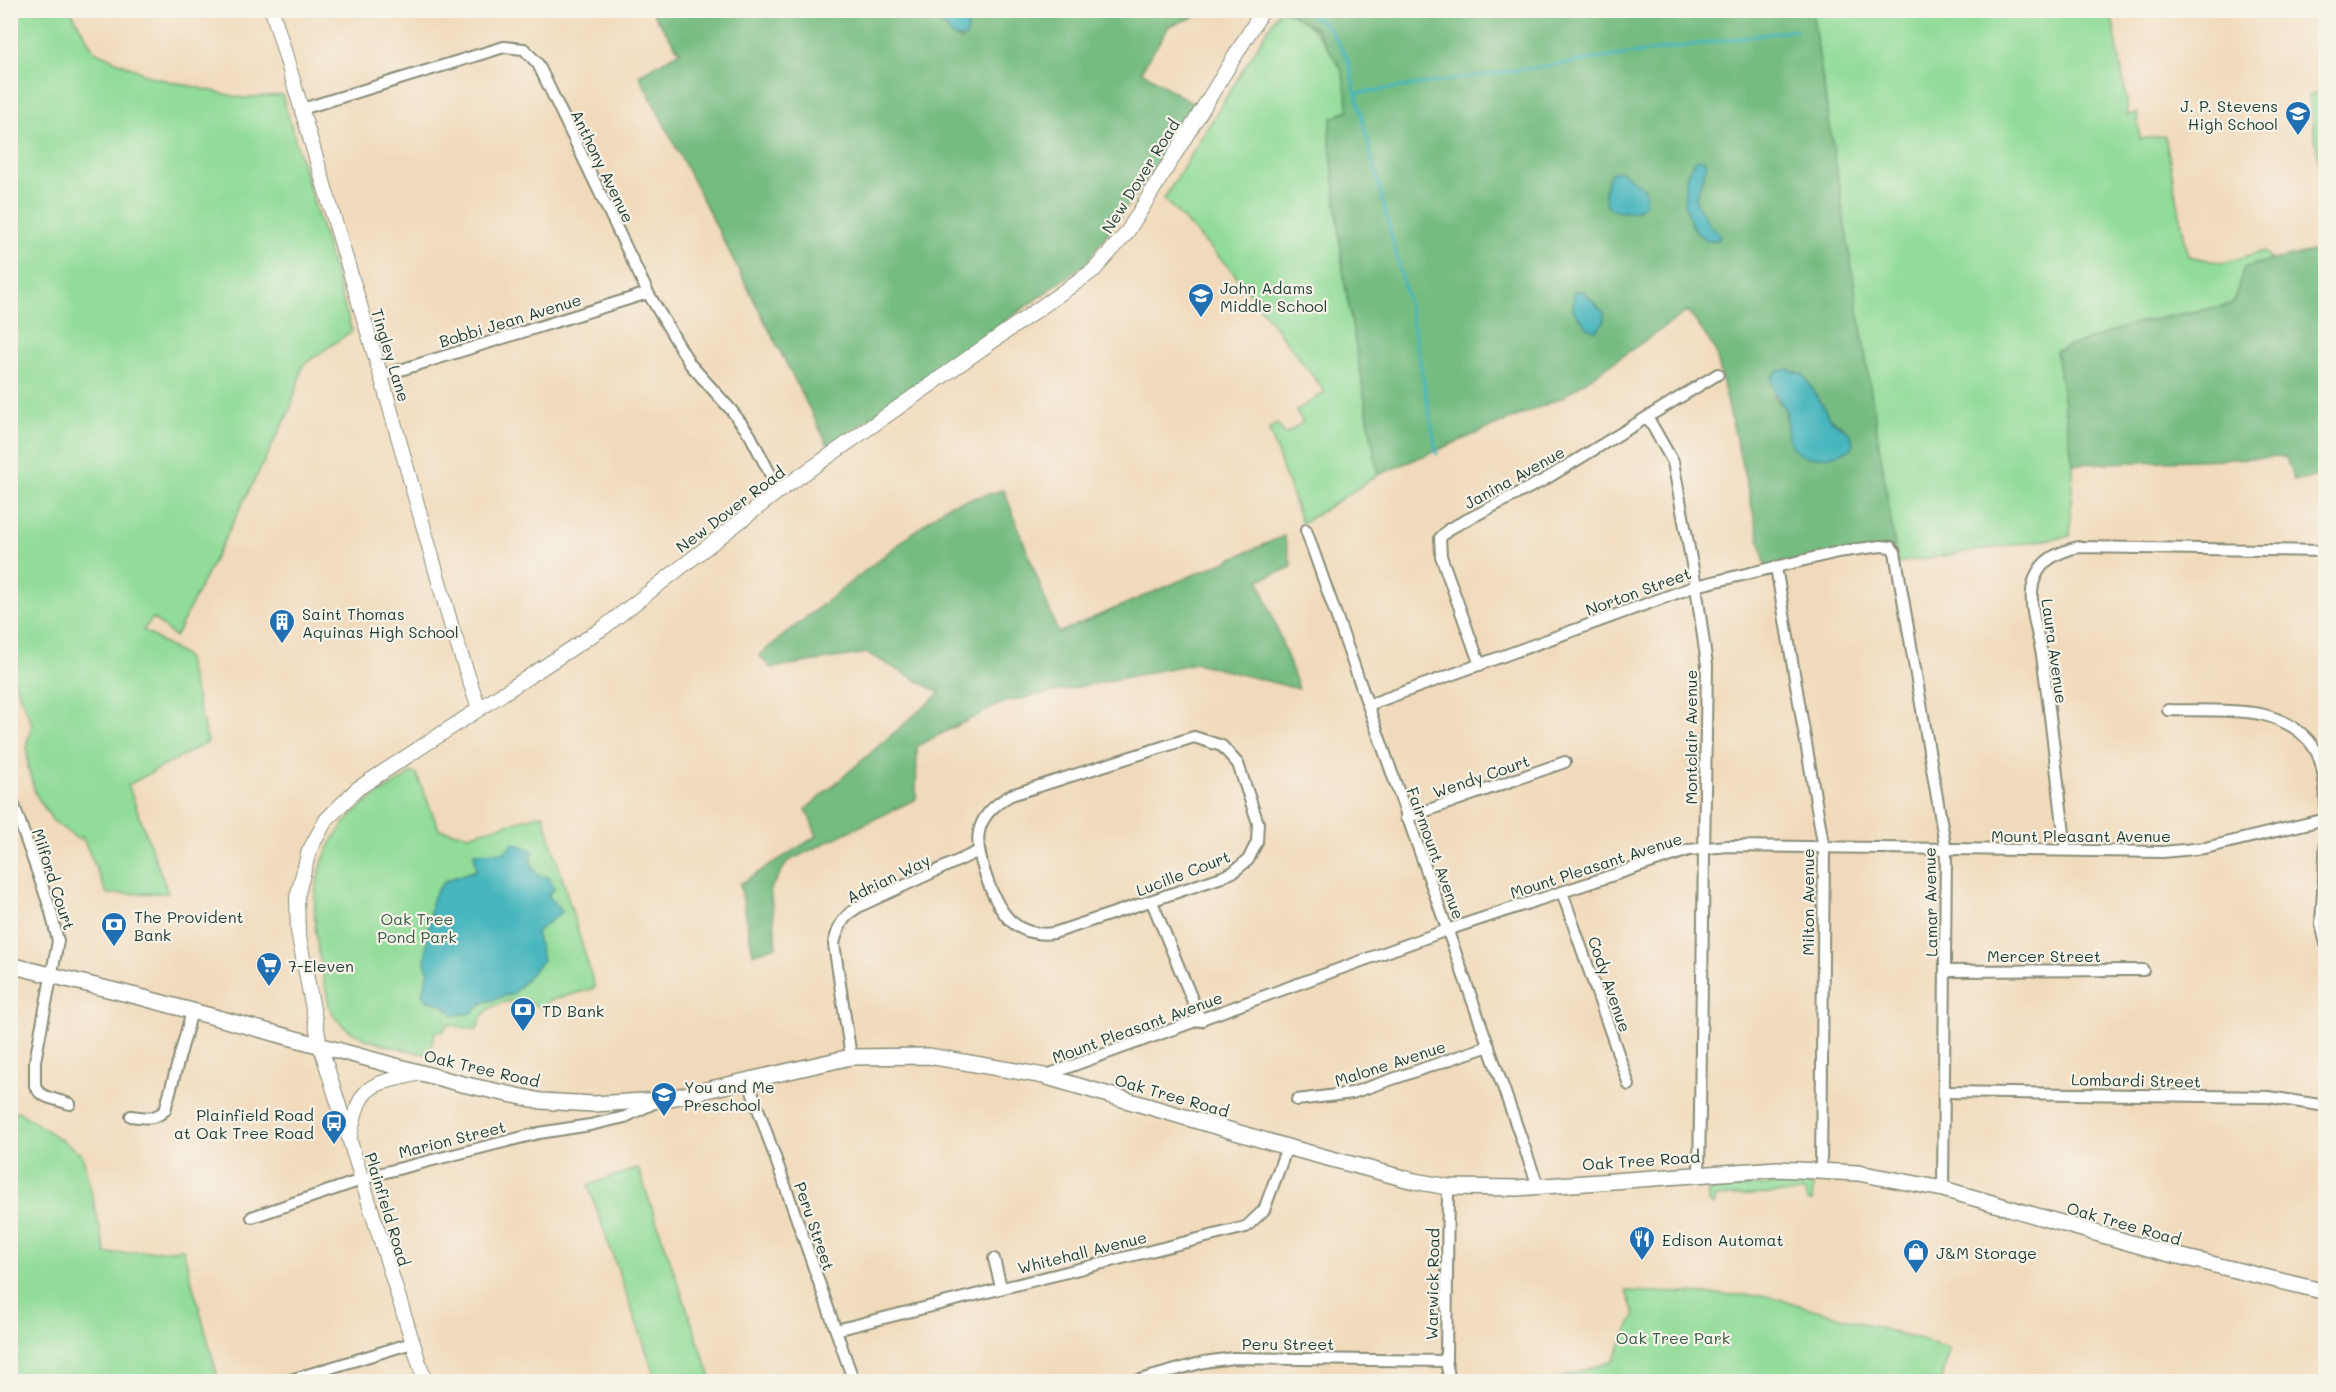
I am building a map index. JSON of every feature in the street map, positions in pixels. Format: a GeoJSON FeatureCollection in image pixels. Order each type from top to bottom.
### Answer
{"type":"FeatureCollection","features":[{"type":"Feature","properties":{"kind":"main road","name":"Oak Tree Road"},"geometry":{"type":"LineString","coordinates":[[10,965],[421,1073],[541,1101],[592,1104],[662,1100],[851,1057],[929,1056],[1044,1076],[1287,1147],[1414,1181],[1448,1187],[1483,1189],[1700,1174],[1821,1170],[1879,1175],[1943,1189],[2174,1256],[2325,1292]]}},
{"type":"Feature","properties":{"kind":"street","name":"Tingley Lane"},"geometry":{"type":"LineString","coordinates":[[272,10],[381,376],[452,628],[479,709]]}},
{"type":"Feature","properties":{"kind":"street","name":"New Dover Road"},"geometry":{"type":"LineString","coordinates":[[320,1045],[296,921],[299,886],[309,851],[326,820],[357,789],[603,628],[779,491],[1094,270],[1126,234],[1263,10]]}},
{"type":"Feature","properties":{"kind":"street","name":"Anthony Avenue"},"geometry":{"type":"LineString","coordinates":[[302,109],[504,47],[524,49],[538,64],[648,293],[690,364],[750,435],[779,491]]}},
{"type":"Feature","properties":{"kind":"street","name":"Bobbi Jean Avenue"},"geometry":{"type":"LineString","coordinates":[[381,376],[648,293]]}},
{"type":"Feature","properties":{"kind":"street","name":"Janina Avenue"},"geometry":{"type":"LineString","coordinates":[[1479,664],[1439,549],[1440,538],[1449,530],[1544,480],[1718,374]]}},
{"type":"Feature","properties":{"kind":"street","name":"Montclair Avenue"},"geometry":{"type":"LineString","coordinates":[[1647,418],[1672,462],[1696,586],[1707,665],[1700,1174]]}},
{"type":"Feature","properties":{"kind":"street","name":"Fairmount Avenue"},"geometry":{"type":"LineString","coordinates":[[1306,530],[1538,1186]]}},
{"type":"Feature","properties":{"kind":"street","name":"Norton Street"},"geometry":{"type":"LineString","coordinates":[[1368,705],[1696,586],[1776,567],[1881,546],[1891,548],[1895,552],[1900,582]]}},
{"type":"Feature","properties":{"kind":"street","name":"Laura Avenue"},"geometry":{"type":"LineString","coordinates":[[2066,850],[2032,597],[2036,576],[2042,566],[2058,553],[2078,547],[2325,551]]}},
{"type":"Feature","properties":{"kind":"street","name":"Milton Avenue"},"geometry":{"type":"LineString","coordinates":[[1776,567],[1824,849],[1821,1170]]}},
{"type":"Feature","properties":{"kind":"street","name":"Lamar Avenue"},"geometry":{"type":"LineString","coordinates":[[1900,582],[1946,850],[1946,1092],[1943,1189]]}},
{"type":"Feature","properties":{"kind":"street"},"geometry":{"type":"LineString","coordinates":[[2168,710],[2259,714],[2281,720],[2300,732],[2318,755],[2325,819],[2322,924],[2325,944]]}},
{"type":"Feature","properties":{"kind":"street","name":"Lucille Court"},"geometry":{"type":"LineString","coordinates":[[1184,739],[1213,741],[1229,752],[1238,764],[1258,823],[1254,852],[1242,867],[1233,872],[1152,902],[1054,933],[1023,931],[1000,911],[977,852],[978,834],[984,818],[1001,801],[1011,795],[1184,739]]}},
{"type":"Feature","properties":{"kind":"street","name":"Wendy Court"},"geometry":{"type":"LineString","coordinates":[[1406,818],[1566,762]]}},
{"type":"Feature","properties":{"kind":"street","name":"Milford Court"},"geometry":{"type":"LineString","coordinates":[[10,794],[56,928],[58,941],[33,1074],[40,1093],[70,1104]]}},
{"type":"Feature","properties":{"kind":"street","name":"Mount Pleasant Avenue"},"geometry":{"type":"LineString","coordinates":[[1044,1076],[1447,930],[1632,867],[1704,847],[2066,850],[2124,853],[2205,848],[2325,819]]}},
{"type":"Feature","properties":{"kind":"street","name":"Adrian Way"},"geometry":{"type":"LineString","coordinates":[[851,1057],[834,944],[837,929],[843,918],[860,906],[977,852]]}},
{"type":"Feature","properties":{"kind":"street","name":"Cody Avenue"},"geometry":{"type":"LineString","coordinates":[[1563,892],[1629,1085]]}},
{"type":"Feature","properties":{"kind":"street"},"geometry":{"type":"LineString","coordinates":[[1152,902],[1201,1021]]}},
{"type":"Feature","properties":{"kind":"street","name":"Mercer Street"},"geometry":{"type":"LineString","coordinates":[[1946,971],[2143,970]]}},
{"type":"Feature","properties":{"kind":"street"},"geometry":{"type":"LineString","coordinates":[[131,1116],[158,1117],[165,1110],[192,1011]]}},
{"type":"Feature","properties":{"kind":"street","name":"Plainfield Road"},"geometry":{"type":"LineString","coordinates":[[320,1045],[425,1382]]}},
{"type":"Feature","properties":{"kind":"street","name":"Malone Avenue"},"geometry":{"type":"LineString","coordinates":[[1298,1100],[1352,1094],[1489,1046]]}},
{"type":"Feature","properties":{"kind":"street"},"geometry":{"type":"LineString","coordinates":[[350,1139],[355,1111],[365,1092],[371,1087],[391,1080],[421,1073]]}},
{"type":"Feature","properties":{"kind":"street","name":"Peru Street"},"geometry":{"type":"LineString","coordinates":[[748,1080],[854,1382]]}},
{"type":"Feature","properties":{"kind":"street","name":"Lombardi Street"},"geometry":{"type":"LineString","coordinates":[[1946,1092],[2269,1097],[2325,1106]]}},
{"type":"Feature","properties":{"kind":"street","name":"Marion Street"},"geometry":{"type":"LineString","coordinates":[[252,1217],[362,1180],[539,1133],[590,1125],[625,1116],[662,1100]]}},
{"type":"Feature","properties":{"kind":"street","name":"Whitehall Avenue"},"geometry":{"type":"LineString","coordinates":[[836,1330],[1246,1227],[1264,1210],[1287,1147]]}},
{"type":"Feature","properties":{"kind":"street","name":"Warwick Road"},"geometry":{"type":"LineString","coordinates":[[1448,1187],[1446,1361],[1450,1382]]}},
{"type":"Feature","properties":{"kind":"street"},"geometry":{"type":"LineString","coordinates":[[994,1259],[1001,1287]]}},
{"type":"Feature","properties":{"kind":"street"},"geometry":{"type":"LineString","coordinates":[[284,1382],[412,1343]]}},
{"type":"Feature","properties":{"kind":"street","name":"Peru Street"},"geometry":{"type":"LineString","coordinates":[[1132,1382],[1204,1362],[1242,1358],[1446,1361]]}},
{"type":"Feature","properties":{"kind":"green space"},"geometry":{"type":"Polygon","coordinates":[[[11,10],[71,11],[94,51],[152,77],[242,98],[282,95],[352,331],[303,365],[290,410],[175,637],[153,618],[143,630],[186,657],[208,742],[128,785],[168,893],[107,894],[82,836],[79,840],[53,821],[36,795],[28,768],[27,743],[32,724],[11,674],[11,10]]]}},
{"type":"Feature","properties":{"kind":"green space"},"geometry":{"type":"Polygon","coordinates":[[[1590,10],[1596,13],[1600,10],[1812,11],[1895,547],[1767,572],[1715,349],[1688,311],[1561,398],[1378,475],[1344,278],[1329,132],[1332,118],[1349,110],[1342,70],[1316,29],[1286,11],[1590,10]],[[1625,173],[1625,212],[1639,210],[1637,186],[1625,173]],[[1773,395],[1785,409],[1789,440],[1844,427],[1828,415],[1818,397],[1773,395]]]}},
{"type":"Feature","properties":{"kind":"green space"},"geometry":{"type":"Polygon","coordinates":[[[651,11],[931,11],[954,37],[961,40],[968,19],[966,11],[1211,11],[1169,26],[1141,71],[1193,104],[1146,181],[1085,264],[829,447],[639,75],[680,52],[651,11]]]}},
{"type":"Feature","properties":{"kind":"green space"},"geometry":{"type":"Polygon","coordinates":[[[1279,11],[1298,17],[1316,32],[1336,60],[1346,84],[1349,110],[1342,112],[1329,132],[1344,278],[1378,475],[1302,524],[1269,429],[1277,424],[1285,435],[1303,422],[1296,411],[1325,392],[1233,272],[1164,199],[1279,11]]]}},
{"type":"Feature","properties":{"kind":"green space"},"geometry":{"type":"Polygon","coordinates":[[[1812,11],[2111,11],[2127,102],[2127,115],[2137,113],[2140,139],[2165,136],[2188,256],[2223,263],[2264,251],[2272,260],[2244,267],[2234,304],[2137,323],[2056,351],[2073,464],[2070,536],[1897,563],[1812,11]]]}},
{"type":"Feature","properties":{"kind":"green space"},"geometry":{"type":"Polygon","coordinates":[[[2325,90],[2326,180],[2322,181],[2309,96],[2325,90]]]}},
{"type":"Feature","properties":{"kind":"green space"},"geometry":{"type":"Polygon","coordinates":[[[2325,248],[2325,475],[2294,481],[2286,457],[2073,464],[2056,351],[2137,323],[2233,304],[2244,267],[2325,248]]]}},
{"type":"Feature","properties":{"kind":"green space"},"geometry":{"type":"Polygon","coordinates":[[[1004,490],[1058,633],[1284,536],[1292,567],[1259,580],[1299,689],[1196,663],[1004,702],[917,746],[916,799],[788,861],[770,889],[777,946],[753,954],[740,884],[817,836],[806,809],[940,693],[867,653],[771,668],[759,655],[948,505],[1004,490]]]}},
{"type":"Feature","properties":{"kind":"green space","name":"Oak Tree Pond Park"},"geometry":{"type":"Polygon","coordinates":[[[411,773],[416,773],[439,829],[468,835],[543,814],[595,988],[548,1001],[544,1009],[513,1001],[494,1006],[486,1012],[477,1030],[447,1024],[443,1032],[436,1031],[428,1055],[360,1036],[338,1020],[330,1009],[319,957],[315,906],[317,882],[324,859],[336,835],[354,813],[411,773]]]}},
{"type":"Feature","properties":{"kind":"green space"},"geometry":{"type":"Polygon","coordinates":[[[18,1111],[82,1154],[106,1254],[183,1249],[219,1381],[11,1381],[10,1114],[18,1111]]]}},
{"type":"Feature","properties":{"kind":"green space"},"geometry":{"type":"Polygon","coordinates":[[[638,1168],[712,1381],[657,1381],[588,1185],[638,1168]]]}},
{"type":"Feature","properties":{"kind":"green space"},"geometry":{"type":"Polygon","coordinates":[[[1781,1184],[1813,1185],[1812,1201],[1807,1201],[1805,1192],[1715,1197],[1713,1206],[1708,1202],[1708,1190],[1781,1184]]]}},
{"type":"Feature","properties":{"kind":"green space","name":"Oak Tree Park"},"geometry":{"type":"Polygon","coordinates":[[[1626,1291],[1768,1296],[1949,1348],[1942,1381],[1554,1380],[1613,1361],[1635,1315],[1626,1291]]]}},
{"type":"Feature","properties":{"kind":"water"},"geometry":{"type":"Polygon","coordinates":[[[931,11],[966,11],[968,30],[965,38],[954,37],[931,11]]]}},
{"type":"Feature","properties":{"kind":"water"},"geometry":{"type":"Polygon","coordinates":[[[1697,159],[1705,161],[1707,165],[1695,200],[1709,225],[1719,233],[1719,239],[1708,240],[1698,234],[1691,224],[1687,210],[1686,181],[1690,168],[1697,159]]]}},
{"type":"Feature","properties":{"kind":"water"},"geometry":{"type":"Polygon","coordinates":[[[1619,171],[1645,188],[1646,204],[1637,210],[1618,211],[1608,207],[1605,198],[1607,182],[1611,173],[1619,171]]]}},
{"type":"Feature","properties":{"kind":"water"},"geometry":{"type":"Polygon","coordinates":[[[1574,291],[1583,291],[1604,313],[1604,322],[1596,331],[1589,329],[1573,310],[1574,291]]]}},
{"type":"Feature","properties":{"kind":"water"},"geometry":{"type":"Polygon","coordinates":[[[1787,369],[1803,374],[1832,421],[1851,434],[1853,442],[1851,449],[1835,455],[1816,457],[1800,454],[1793,448],[1788,437],[1786,412],[1774,390],[1771,378],[1777,372],[1787,369]]]}},
{"type":"Feature","properties":{"kind":"water"},"geometry":{"type":"Polygon","coordinates":[[[514,843],[534,851],[530,860],[537,875],[549,877],[554,889],[548,895],[562,912],[536,932],[543,960],[514,993],[483,1003],[472,1013],[454,1015],[441,1004],[428,1001],[422,993],[429,972],[425,963],[431,903],[437,890],[445,881],[476,870],[474,853],[504,852],[514,843]]]}},
{"type":"Feature","properties":{"kind":"waterway"},"geometry":{"type":"LineString","coordinates":[[1304,10],[1328,27],[1347,57],[1411,314],[1437,454]]}},
{"type":"Feature","properties":{"kind":"waterway"},"geometry":{"type":"LineString","coordinates":[[1359,93],[1796,30]]}},
{"type":"Feature","properties":{"kind":"place","name":"J. P. Stevens High School"},"geometry":{"type":"Point","coordinates":[2298,137]}},
{"type":"Feature","properties":{"kind":"place","name":"John Adams Middle School"},"geometry":{"type":"Point","coordinates":[1201,319]}},
{"type":"Feature","properties":{"kind":"place","name":"Saint Thomas Aquinas High School"},"geometry":{"type":"Point","coordinates":[282,645]}},
{"type":"Feature","properties":{"kind":"place","name":"The Provident Bank"},"geometry":{"type":"Point","coordinates":[114,948]}},
{"type":"Feature","properties":{"kind":"place","name":"7-Eleven"},"geometry":{"type":"Point","coordinates":[269,988]}},
{"type":"Feature","properties":{"kind":"place","name":"TD Bank"},"geometry":{"type":"Point","coordinates":[523,1033]}},
{"type":"Feature","properties":{"kind":"place","name":"You and Me Preschool"},"geometry":{"type":"Point","coordinates":[664,1118]}},
{"type":"Feature","properties":{"kind":"place","name":"Plainfield Road at Oak Tree Road"},"geometry":{"type":"Point","coordinates":[334,1146]}},
{"type":"Feature","properties":{"kind":"place","name":"Edison Automat"},"geometry":{"type":"Point","coordinates":[1642,1262]}},
{"type":"Feature","properties":{"kind":"place","name":"J&M Storage"},"geometry":{"type":"Point","coordinates":[1916,1275]}}]}
